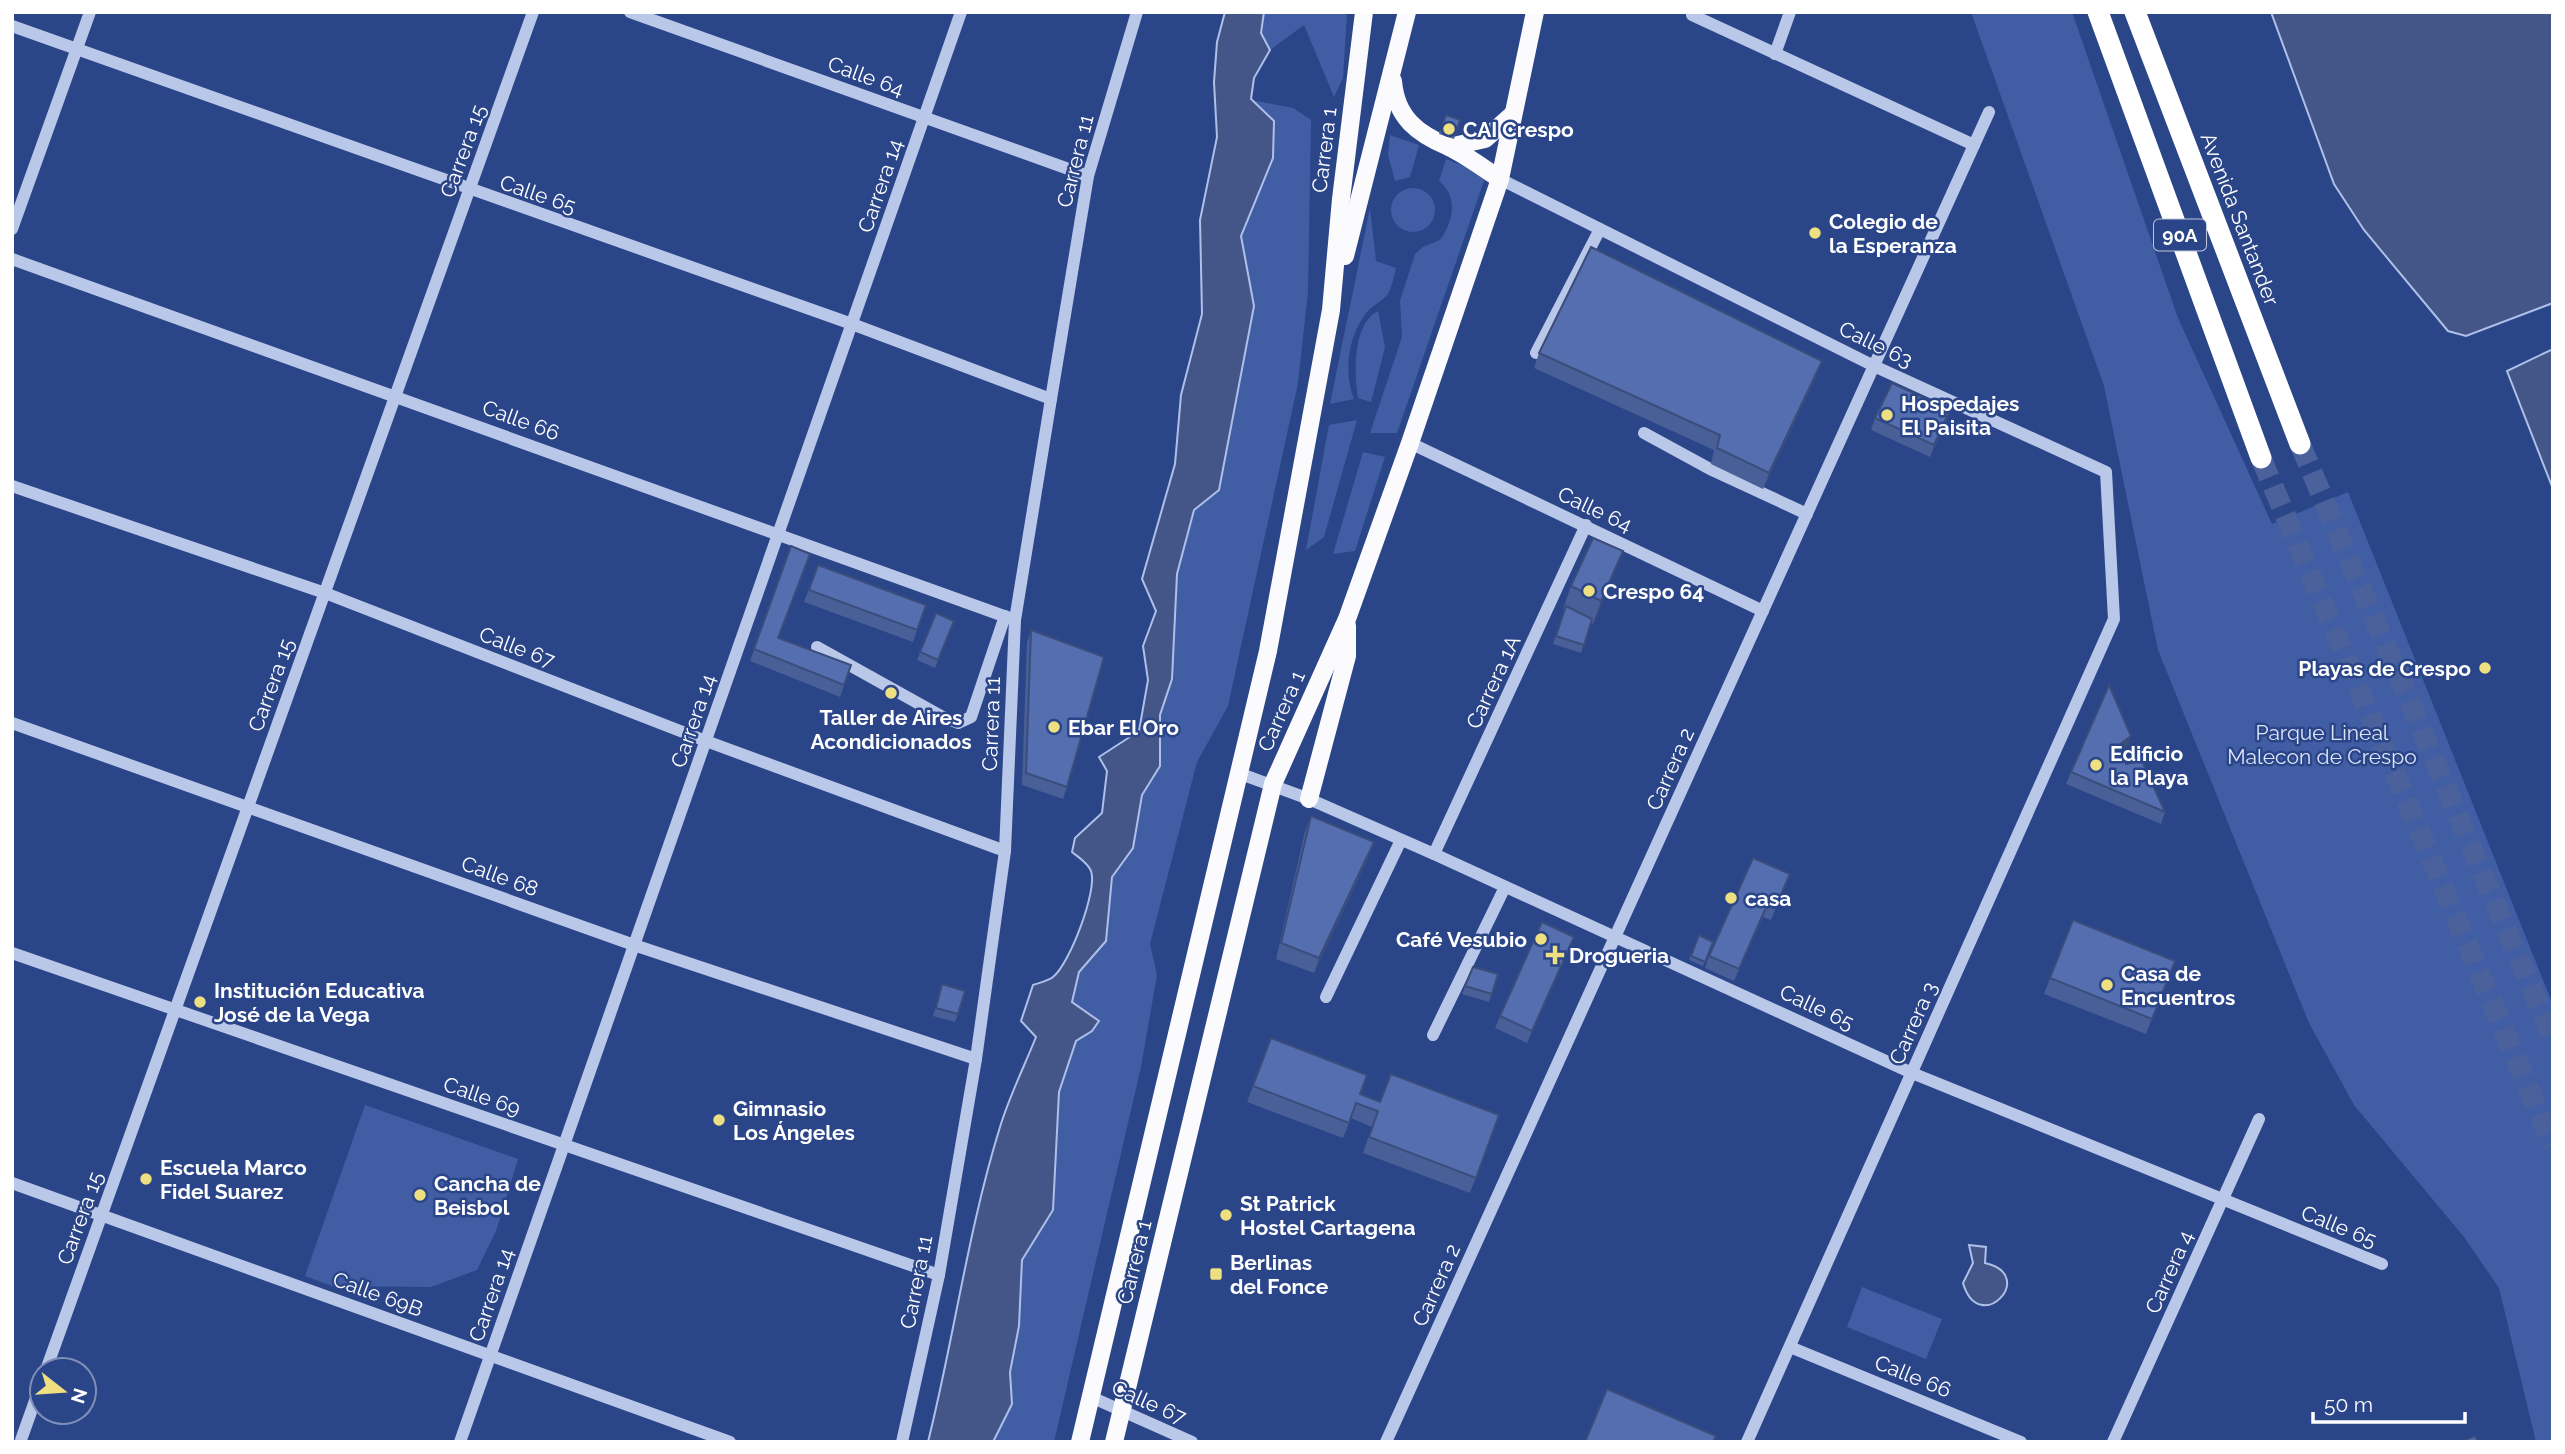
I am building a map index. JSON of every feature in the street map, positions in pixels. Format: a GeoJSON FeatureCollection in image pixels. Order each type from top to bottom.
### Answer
{"type":"FeatureCollection","features":[{"type":"Feature","properties":{"kind":"highway","name":"90A"},"geometry":{"type":"LineString","coordinates":[[2098,12],[2261,458]]}},
{"type":"Feature","properties":{"kind":"highway","name":"Avenida Santander"},"geometry":{"type":"LineString","coordinates":[[2135,12],[2300,444]]}},
{"type":"Feature","properties":{"kind":"main road","name":"Carrera 1"},"geometry":{"type":"LineString","coordinates":[[1080,1442],[1241,774],[1268,651],[1332,310],[1341,199],[1364,12]]}},
{"type":"Feature","properties":{"kind":"main road"},"geometry":{"type":"LineString","coordinates":[[1332,310],[1407,12]]}},
{"type":"Feature","properties":{"kind":"main road","name":"Carrera 1"},"geometry":{"type":"LineString","coordinates":[[1114,1442],[1273,784],[1347,619],[1500,179],[1535,12]]}},
{"type":"Feature","properties":{"kind":"main road"},"geometry":{"type":"LineString","coordinates":[[1394,67],[1396,98],[1405,117],[1419,133],[1449,147],[1500,179]]}},
{"type":"Feature","properties":{"kind":"main road"},"geometry":{"type":"LineString","coordinates":[[1449,147],[1485,138],[1513,113]]}},
{"type":"Feature","properties":{"kind":"main road"},"geometry":{"type":"LineString","coordinates":[[1309,799],[1348,656],[1347,619]]}},
{"type":"Feature","properties":{"kind":"street"},"geometry":{"type":"LineString","coordinates":[[12,229],[90,12]]}},
{"type":"Feature","properties":{"kind":"street","name":"Carrera 15"},"geometry":{"type":"LineString","coordinates":[[51,1356],[533,12]]}},
{"type":"Feature","properties":{"kind":"street","name":"Calle 64"},"geometry":{"type":"LineString","coordinates":[[630,12],[1088,176]]}},
{"type":"Feature","properties":{"kind":"street","name":"Carrera 14"},"geometry":{"type":"LineString","coordinates":[[460,1442],[961,12]]}},
{"type":"Feature","properties":{"kind":"street","name":"Carrera 11"},"geometry":{"type":"LineString","coordinates":[[902,1442],[939,1275],[976,1059],[1005,851],[1010,618],[1051,399],[1088,176],[1137,12]]}},
{"type":"Feature","properties":{"kind":"street"},"geometry":{"type":"LineString","coordinates":[[1775,54],[1790,12]]}},
{"type":"Feature","properties":{"kind":"street"},"geometry":{"type":"LineString","coordinates":[[1692,15],[1974,145]]}},
{"type":"Feature","properties":{"kind":"street","name":"Calle 65"},"geometry":{"type":"LineString","coordinates":[[12,26],[469,191],[852,324],[1051,399]]}},
{"type":"Feature","properties":{"kind":"street","name":"Carrera 2"},"geometry":{"type":"LineString","coordinates":[[1387,1442],[1989,112]]}},
{"type":"Feature","properties":{"kind":"street","name":"Calle 63"},"geometry":{"type":"LineString","coordinates":[[1500,179],[1874,366],[2106,472],[2114,620]]}},
{"type":"Feature","properties":{"kind":"street"},"geometry":{"type":"LineString","coordinates":[[1536,353],[1600,229]]}},
{"type":"Feature","properties":{"kind":"street","name":"Calle 66"},"geometry":{"type":"LineString","coordinates":[[12,259],[1010,618]]}},
{"type":"Feature","properties":{"kind":"street"},"geometry":{"type":"LineString","coordinates":[[1644,433],[1710,469],[1807,514]]}},
{"type":"Feature","properties":{"kind":"street","name":"Calle 64"},"geometry":{"type":"LineString","coordinates":[[1410,443],[1763,611]]}},
{"type":"Feature","properties":{"kind":"street","name":"Calle 67"},"geometry":{"type":"LineString","coordinates":[[12,486],[325,593],[706,741],[1005,851]]}},
{"type":"Feature","properties":{"kind":"street","name":"Carrera 1A"},"geometry":{"type":"LineString","coordinates":[[1434,855],[1586,525]]}},
{"type":"Feature","properties":{"kind":"street"},"geometry":{"type":"LineString","coordinates":[[817,647],[958,723],[971,717],[1010,618]]}},
{"type":"Feature","properties":{"kind":"street","name":"Carrera 3"},"geometry":{"type":"LineString","coordinates":[[1747,1442],[2114,620]]}},
{"type":"Feature","properties":{"kind":"street","name":"Calle 68"},"geometry":{"type":"LineString","coordinates":[[12,723],[634,945],[976,1059]]}},
{"type":"Feature","properties":{"kind":"street","name":"Calle 65"},"geometry":{"type":"LineString","coordinates":[[1241,774],[1309,799],[1616,936],[1912,1073],[2382,1264]]}},
{"type":"Feature","properties":{"kind":"street"},"geometry":{"type":"LineString","coordinates":[[1326,997],[1401,840]]}},
{"type":"Feature","properties":{"kind":"street"},"geometry":{"type":"LineString","coordinates":[[1433,1035],[1505,887]]}},
{"type":"Feature","properties":{"kind":"street","name":"Calle 69"},"geometry":{"type":"LineString","coordinates":[[12,953],[939,1275]]}},
{"type":"Feature","properties":{"kind":"street","name":"Carrera 4"},"geometry":{"type":"LineString","coordinates":[[2113,1442],[2259,1119]]}},
{"type":"Feature","properties":{"kind":"street","name":"Calle 69B"},"geometry":{"type":"LineString","coordinates":[[12,1183],[730,1442]]}},
{"type":"Feature","properties":{"kind":"street","name":"Calle 66"},"geometry":{"type":"LineString","coordinates":[[1790,1347],[2021,1442]]}},
{"type":"Feature","properties":{"kind":"street","name":"Calle 67"},"geometry":{"type":"LineString","coordinates":[[1091,1397],[1192,1442]]}},
{"type":"Feature","properties":{"kind":"street"},"geometry":{"type":"LineString","coordinates":[[20,1440],[28,1419]]}},
{"type":"Feature","properties":{"kind":"green space"},"geometry":{"type":"Polygon","coordinates":[[[1264,12],[1347,12],[1343,78],[1334,97],[1304,25],[1270,50],[1261,33],[1264,12]]]}},
{"type":"Feature","properties":{"kind":"green space","name":"Parque Lineal Malecon de Crespo"},"geometry":{"type":"Polygon","coordinates":[[[1971,12],[2072,12],[2178,318],[2272,524],[2348,492],[2553,1005],[2553,1442],[2536,1442],[2499,1288],[2464,1237],[2354,1105],[2309,1023],[2158,650],[2104,386],[1971,12]]]}},
{"type":"Feature","properties":{"kind":"green space"},"geometry":{"type":"Polygon","coordinates":[[[1251,100],[1293,108],[1311,120],[1308,292],[1298,383],[1228,706],[1197,762],[1150,944],[1157,975],[1141,1067],[1054,1442],[993,1442],[1012,1404],[1010,1372],[1019,1326],[1022,1260],[1053,1210],[1059,1092],[1076,1041],[1092,1031],[1072,1002],[1078,972],[1106,941],[1112,876],[1133,848],[1142,795],[1160,766],[1160,715],[1172,679],[1177,574],[1194,510],[1219,490],[1254,306],[1241,236],[1273,158],[1274,121],[1251,100]]]}},
{"type":"Feature","properties":{"kind":"green space"},"geometry":{"type":"Polygon","coordinates":[[[1390,135],[1419,145],[1410,177],[1395,181],[1388,155],[1390,135]]]}},
{"type":"Feature","properties":{"kind":"green space"},"geometry":{"type":"Polygon","coordinates":[[[1446,159],[1486,175],[1397,433],[1370,433],[1402,337],[1400,301],[1415,254],[1423,247],[1440,240],[1451,218],[1452,202],[1439,181],[1446,159]]]}},
{"type":"Feature","properties":{"kind":"green space"},"geometry":{"type":"Polygon","coordinates":[[[1413,188],[1428,195],[1435,210],[1428,225],[1413,232],[1398,225],[1391,210],[1398,195],[1413,188]]]}},
{"type":"Feature","properties":{"kind":"green space"},"geometry":{"type":"Polygon","coordinates":[[[1370,208],[1376,261],[1396,268],[1388,294],[1361,320],[1352,342],[1348,365],[1354,399],[1330,404],[1370,208]]]}},
{"type":"Feature","properties":{"kind":"green space"},"geometry":{"type":"Polygon","coordinates":[[[1378,311],[1385,347],[1371,402],[1358,398],[1357,350],[1363,327],[1378,311]]]}},
{"type":"Feature","properties":{"kind":"green space"},"geometry":{"type":"Polygon","coordinates":[[[1357,420],[1324,537],[1306,550],[1329,425],[1357,420]]]}},
{"type":"Feature","properties":{"kind":"green space"},"geometry":{"type":"Polygon","coordinates":[[[1363,452],[1385,457],[1355,551],[1333,554],[1363,452]]]}},
{"type":"Feature","properties":{"kind":"green space","name":"Cancha de Beisbol"},"geometry":{"type":"Polygon","coordinates":[[[365,1105],[518,1159],[496,1231],[477,1270],[431,1287],[332,1286],[305,1276],[365,1105]]]}},
{"type":"Feature","properties":{"kind":"green space"},"geometry":{"type":"Polygon","coordinates":[[[1862,1287],[1942,1319],[1926,1359],[1847,1327],[1862,1287]]]}},
{"type":"Feature","properties":{"kind":"shaded area"},"geometry":{"type":"Polygon","coordinates":[[[1225,12],[1264,12],[1261,33],[1270,50],[1254,78],[1251,99],[1274,121],[1273,158],[1241,236],[1254,306],[1219,490],[1194,510],[1177,574],[1172,679],[1160,715],[1160,766],[1142,795],[1133,848],[1112,877],[1106,941],[1079,972],[1072,1002],[1099,1021],[1092,1031],[1076,1041],[1059,1092],[1053,1210],[1022,1260],[1019,1326],[1010,1372],[1012,1404],[993,1442],[928,1442],[989,1166],[1008,1104],[1036,1037],[1021,1021],[1033,985],[1053,977],[1067,958],[1081,927],[1090,894],[1091,871],[1072,852],[1075,838],[1102,813],[1107,771],[1099,757],[1139,731],[1148,680],[1143,646],[1156,611],[1142,579],[1175,464],[1181,395],[1202,314],[1200,220],[1217,137],[1214,82],[1217,42],[1225,12]]]}},
{"type":"Feature","properties":{"kind":"shaded area"},"geometry":{"type":"Polygon","coordinates":[[[2271,12],[2553,12],[2553,303],[2466,336],[2448,331],[2364,230],[2334,184],[2271,12]]]}},
{"type":"Feature","properties":{"kind":"shaded area"},"geometry":{"type":"Polygon","coordinates":[[[2553,349],[2553,489],[2507,371],[2553,349]]]}},
{"type":"Feature","properties":{"kind":"shaded area"},"geometry":{"type":"Polygon","coordinates":[[[1969,1245],[1986,1247],[1985,1263],[2000,1270],[2007,1279],[2006,1289],[2000,1298],[1991,1304],[1981,1305],[1971,1298],[1963,1283],[1973,1263],[1969,1245]]]}},
{"type":"Feature","properties":{"kind":"building","name":"CAI Crespo"},"geometry":{"type":"Polygon","coordinates":[[[1446,115],[1460,120],[1455,135],[1441,130],[1446,115]]]}},
{"type":"Feature","properties":{"kind":"building"},"geometry":{"type":"Polygon","coordinates":[[[1591,247],[1822,361],[1769,473],[1717,448],[1720,435],[1539,353],[1591,247]]]}},
{"type":"Feature","properties":{"kind":"building"},"geometry":{"type":"Polygon","coordinates":[[[1892,383],[1950,410],[1934,445],[1875,418],[1892,383]]]}},
{"type":"Feature","properties":{"kind":"building"},"geometry":{"type":"Polygon","coordinates":[[[1593,538],[1623,551],[1601,601],[1571,586],[1593,538]]]}},
{"type":"Feature","properties":{"kind":"building"},"geometry":{"type":"Polygon","coordinates":[[[791,546],[810,554],[778,638],[851,665],[844,685],[754,649],[791,546]]]}},
{"type":"Feature","properties":{"kind":"building"},"geometry":{"type":"Polygon","coordinates":[[[818,565],[926,605],[917,630],[809,590],[818,565]]]}},
{"type":"Feature","properties":{"kind":"building"},"geometry":{"type":"Polygon","coordinates":[[[1566,606],[1592,619],[1584,645],[1556,636],[1566,606]]]}},
{"type":"Feature","properties":{"kind":"building"},"geometry":{"type":"Polygon","coordinates":[[[936,613],[954,621],[938,660],[920,652],[936,613]]]}},
{"type":"Feature","properties":{"kind":"building","name":"Ebar El Oro"},"geometry":{"type":"Polygon","coordinates":[[[1031,630],[1104,657],[1067,787],[1026,773],[1031,630]]]}},
{"type":"Feature","properties":{"kind":"building","name":"Edificio la Playa"},"geometry":{"type":"Polygon","coordinates":[[[2109,685],[2131,736],[2118,746],[2126,764],[2142,761],[2165,812],[2071,772],[2109,685]]]}},
{"type":"Feature","properties":{"kind":"building"},"geometry":{"type":"Polygon","coordinates":[[[1311,816],[1374,842],[1319,958],[1281,943],[1311,816]]]}},
{"type":"Feature","properties":{"kind":"building"},"geometry":{"type":"Polygon","coordinates":[[[1753,858],[1790,874],[1775,908],[1767,905],[1739,969],[1709,956],[1753,858]]]}},
{"type":"Feature","properties":{"kind":"building","name":"Casa de Encuentros"},"geometry":{"type":"Polygon","coordinates":[[[2073,920],[2175,961],[2152,1019],[2050,978],[2073,920]]]}},
{"type":"Feature","properties":{"kind":"building"},"geometry":{"type":"Polygon","coordinates":[[[1542,922],[1574,937],[1532,1031],[1500,1016],[1542,922]]]}},
{"type":"Feature","properties":{"kind":"building"},"geometry":{"type":"Polygon","coordinates":[[[1699,935],[1713,942],[1705,962],[1691,956],[1699,935]]]}},
{"type":"Feature","properties":{"kind":"building"},"geometry":{"type":"Polygon","coordinates":[[[1473,967],[1498,974],[1492,994],[1465,986],[1473,967]]]}},
{"type":"Feature","properties":{"kind":"building"},"geometry":{"type":"Polygon","coordinates":[[[942,984],[965,991],[958,1014],[936,1008],[942,984]]]}},
{"type":"Feature","properties":{"kind":"building"},"geometry":{"type":"Polygon","coordinates":[[[1271,1038],[1367,1075],[1360,1094],[1380,1102],[1391,1074],[1499,1115],[1476,1178],[1369,1137],[1378,1111],[1356,1103],[1349,1123],[1253,1086],[1271,1038]]]}},
{"type":"Feature","properties":{"kind":"building"},"geometry":{"type":"Polygon","coordinates":[[[1607,1389],[1716,1436],[1713,1442],[1585,1442],[1607,1389]]]}},
{"type":"Feature","properties":{"kind":"building"},"geometry":{"type":"Polygon","coordinates":[[[2475,1436],[2478,1442],[2465,1442],[2465,1440],[2475,1436]]]}},
{"type":"Feature","properties":{"kind":"tunnel"},"geometry":{"type":"LineString","coordinates":[[2300,444],[2553,1039]]}},
{"type":"Feature","properties":{"kind":"tunnel"},"geometry":{"type":"LineString","coordinates":[[2261,458],[2553,1146]]}},
{"type":"Feature","properties":{"kind":"place","name":"CAI Crespo"},"geometry":{"type":"Point","coordinates":[1449,129]}},
{"type":"Feature","properties":{"kind":"place","name":"Colegio de la Esperanza"},"geometry":{"type":"Point","coordinates":[1815,233]}},
{"type":"Feature","properties":{"kind":"place","name":"Hospedajes El Paisita"},"geometry":{"type":"Point","coordinates":[1887,415]}},
{"type":"Feature","properties":{"kind":"place","name":"Crespo 64"},"geometry":{"type":"Point","coordinates":[1589,591]}},
{"type":"Feature","properties":{"kind":"place","name":"Playas de Crespo"},"geometry":{"type":"Point","coordinates":[2485,668]}},
{"type":"Feature","properties":{"kind":"place","name":"Taller de Aires Acondicionados"},"geometry":{"type":"Point","coordinates":[891,693]}},
{"type":"Feature","properties":{"kind":"place","name":"Ebar El Oro"},"geometry":{"type":"Point","coordinates":[1054,727]}},
{"type":"Feature","properties":{"kind":"place","name":"Edificio la Playa"},"geometry":{"type":"Point","coordinates":[2096,765]}},
{"type":"Feature","properties":{"kind":"place","name":"casa"},"geometry":{"type":"Point","coordinates":[1731,898]}},
{"type":"Feature","properties":{"kind":"place","name":"Café Vesubio"},"geometry":{"type":"Point","coordinates":[1541,939]}},
{"type":"Feature","properties":{"kind":"place","name":"Drogueria"},"geometry":{"type":"Point","coordinates":[1555,955]}},
{"type":"Feature","properties":{"kind":"place","name":"Casa de Encuentros"},"geometry":{"type":"Point","coordinates":[2107,985]}},
{"type":"Feature","properties":{"kind":"place","name":"Institución Educativa José de la Vega"},"geometry":{"type":"Point","coordinates":[200,1002]}},
{"type":"Feature","properties":{"kind":"place","name":"Gimnasio Los Ángeles"},"geometry":{"type":"Point","coordinates":[719,1120]}},
{"type":"Feature","properties":{"kind":"place","name":"Escuela Marco Fidel Suarez"},"geometry":{"type":"Point","coordinates":[146,1179]}},
{"type":"Feature","properties":{"kind":"place","name":"Cancha de Beisbol"},"geometry":{"type":"Point","coordinates":[420,1195]}},
{"type":"Feature","properties":{"kind":"place","name":"St Patrick Hostel Cartagena"},"geometry":{"type":"Point","coordinates":[1226,1215]}},
{"type":"Feature","properties":{"kind":"place","name":"Berlinas del Fonce"},"geometry":{"type":"Point","coordinates":[1216,1274]}}]}
